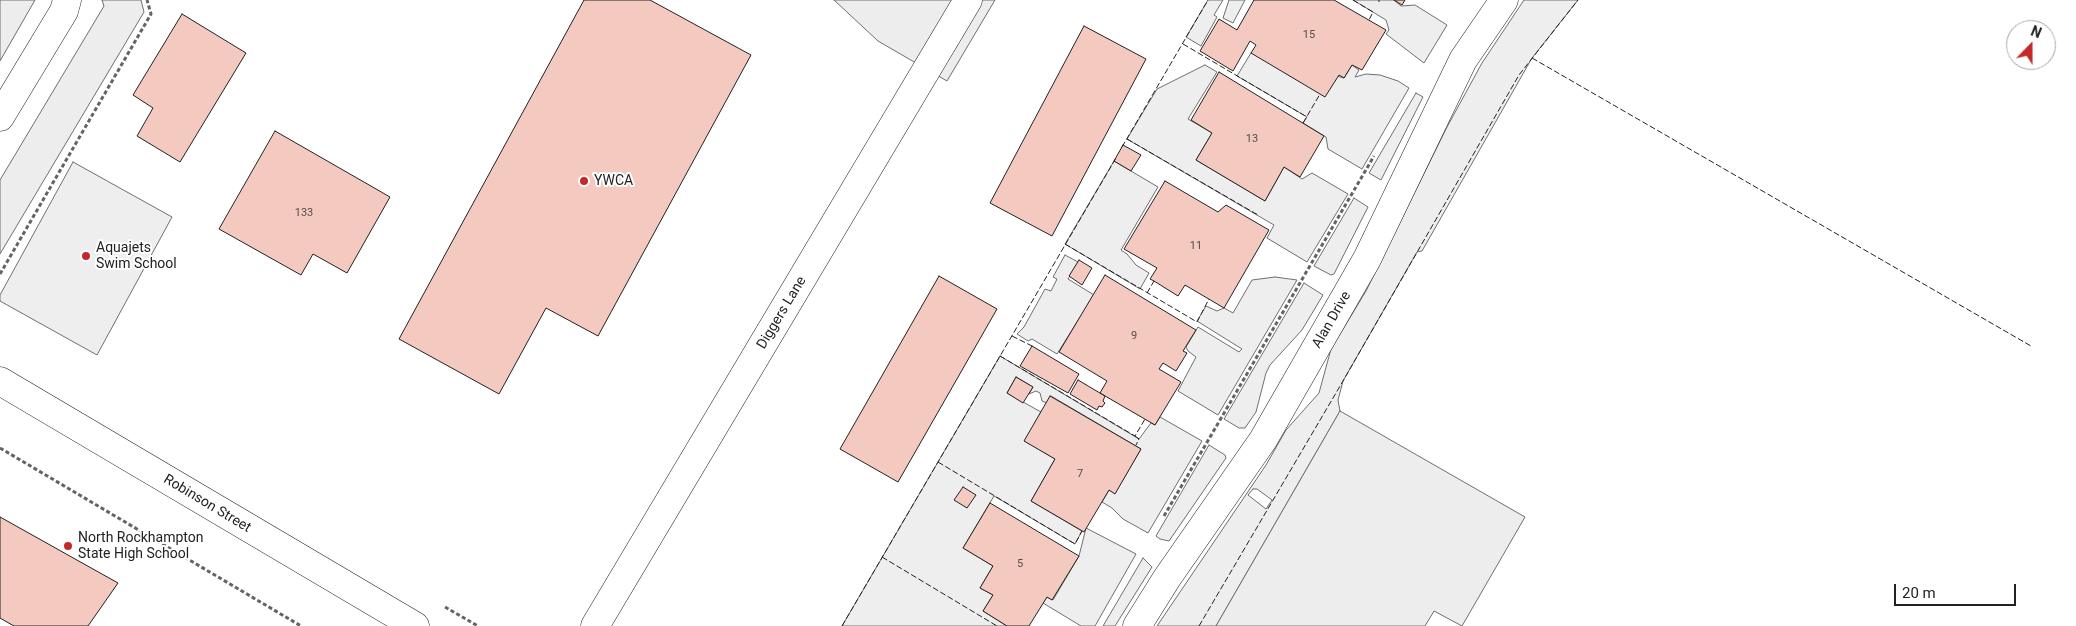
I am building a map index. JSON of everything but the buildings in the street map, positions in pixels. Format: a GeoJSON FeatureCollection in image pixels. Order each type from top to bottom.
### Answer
{"type":"FeatureCollection","features":[{"type":"Feature","properties":{"kind":"street"},"geometry":{"type":"LineString","coordinates":[[0,117],[64,11],[67,0]]}},
{"type":"Feature","properties":{"kind":"street","name":"Diggers Lane"},"geometry":{"type":"LineString","coordinates":[[595,626],[968,0]]}},
{"type":"Feature","properties":{"kind":"street","name":"Alan Drive"},"geometry":{"type":"LineString","coordinates":[[1136,626],[1263,440],[1367,259],[1464,60],[1504,0]]}},
{"type":"Feature","properties":{"kind":"street","name":"Robinson Street"},"geometry":{"type":"LineString","coordinates":[[0,381],[415,626]]}},
{"type":"Feature","properties":{"kind":"path"},"geometry":{"type":"LineString","coordinates":[[0,274],[151,14],[147,0]]}},
{"type":"Feature","properties":{"kind":"path"},"geometry":{"type":"LineString","coordinates":[[1160,522],[1378,150]]}},
{"type":"Feature","properties":{"kind":"path"},"geometry":{"type":"LineString","coordinates":[[0,448],[301,626]]}},
{"type":"Feature","properties":{"kind":"shaded area"},"geometry":{"type":"Polygon","coordinates":[[[0,0],[35,0],[0,61],[0,0]]]}},
{"type":"Feature","properties":{"kind":"shaded area"},"geometry":{"type":"Polygon","coordinates":[[[102,0],[141,0],[144,12],[0,254],[0,180],[104,6],[102,0]]]}},
{"type":"Feature","properties":{"kind":"shaded area"},"geometry":{"type":"Polygon","coordinates":[[[834,0],[995,0],[947,81],[878,41],[834,0]]]}},
{"type":"Feature","properties":{"kind":"shaded area"},"geometry":{"type":"Polygon","coordinates":[[[1208,0],[1223,0],[1214,15],[1217,17],[1201,46],[1186,37],[1208,0]]]}},
{"type":"Feature","properties":{"kind":"shaded area"},"geometry":{"type":"Polygon","coordinates":[[[1229,0],[1245,0],[1233,23],[1223,18],[1229,0]]]}},
{"type":"Feature","properties":{"kind":"shaded area"},"geometry":{"type":"Polygon","coordinates":[[[1353,0],[1394,0],[1401,6],[1415,5],[1447,25],[1424,63],[1386,34],[1389,30],[1386,20],[1353,0]]]}},
{"type":"Feature","properties":{"kind":"shaded area"},"geometry":{"type":"Polygon","coordinates":[[[1524,0],[1578,0],[1532,58],[1422,251],[1417,252],[1343,381],[1338,400],[1340,411],[1216,626],[1157,626],[1266,465],[1286,430],[1319,393],[1331,349],[1366,291],[1447,127],[1482,63],[1524,0]],[[1253,489],[1248,495],[1266,509],[1272,500],[1257,489],[1253,489]]]}},
{"type":"Feature","properties":{"kind":"shaded area"},"geometry":{"type":"Polygon","coordinates":[[[1251,53],[1344,78],[1352,65],[1359,70],[1355,77],[1366,74],[1380,75],[1398,81],[1409,88],[1362,169],[1328,149],[1326,137],[1303,123],[1307,117],[1237,76],[1251,53]]]}},
{"type":"Feature","properties":{"kind":"shaded area"},"geometry":{"type":"Polygon","coordinates":[[[1205,65],[1217,72],[1188,119],[1212,133],[1196,160],[1265,201],[1284,167],[1302,179],[1312,173],[1348,194],[1307,262],[1267,238],[1274,225],[1127,139],[1157,89],[1205,65]]]}},
{"type":"Feature","properties":{"kind":"shaded area"},"geometry":{"type":"Polygon","coordinates":[[[1416,93],[1423,97],[1381,180],[1369,173],[1416,93]]]}},
{"type":"Feature","properties":{"kind":"shaded area"},"geometry":{"type":"Polygon","coordinates":[[[1114,161],[1158,187],[1121,250],[1136,265],[1149,273],[1140,289],[1065,244],[1114,161]]]}},
{"type":"Feature","properties":{"kind":"shaded area","name":"Aquajets Swim School"},"geometry":{"type":"Polygon","coordinates":[[[73,162],[172,217],[97,355],[0,301],[0,295],[73,162]]]}},
{"type":"Feature","properties":{"kind":"shaded area"},"geometry":{"type":"Polygon","coordinates":[[[1354,198],[1368,207],[1334,274],[1331,275],[1314,266],[1354,198]]]}},
{"type":"Feature","properties":{"kind":"shaded area"},"geometry":{"type":"Polygon","coordinates":[[[1065,255],[1078,262],[1068,279],[1094,295],[1057,354],[1032,339],[1028,341],[1017,334],[1024,327],[1045,289],[1051,291],[1057,279],[1053,277],[1065,255]]]}},
{"type":"Feature","properties":{"kind":"shaded area"},"geometry":{"type":"Polygon","coordinates":[[[1275,277],[1297,280],[1218,415],[1178,391],[1196,357],[1186,347],[1198,327],[1239,352],[1242,349],[1197,321],[1206,306],[1217,311],[1224,308],[1233,313],[1252,280],[1275,277]]]}},
{"type":"Feature","properties":{"kind":"shaded area"},"geometry":{"type":"Polygon","coordinates":[[[1304,283],[1323,295],[1302,330],[1270,365],[1266,373],[1256,412],[1245,428],[1239,428],[1224,419],[1304,283]]]}},
{"type":"Feature","properties":{"kind":"shaded area"},"geometry":{"type":"Polygon","coordinates":[[[1000,356],[1139,439],[1151,423],[1155,425],[1160,417],[1202,441],[1148,533],[1123,519],[1112,508],[1102,502],[1109,490],[1115,493],[1141,449],[1051,396],[1047,403],[1042,401],[1040,393],[1036,391],[1029,394],[1033,387],[1016,377],[1007,393],[1041,412],[1025,441],[1055,459],[1031,501],[1082,531],[1075,544],[994,496],[963,548],[993,566],[980,588],[993,595],[983,611],[1007,626],[842,626],[1000,356]]]}},
{"type":"Feature","properties":{"kind":"shaded area"},"geometry":{"type":"Polygon","coordinates":[[[1340,411],[1525,517],[1462,626],[1434,611],[1425,626],[1216,626],[1340,411]]]}},
{"type":"Feature","properties":{"kind":"shaded area"},"geometry":{"type":"Polygon","coordinates":[[[1209,445],[1225,455],[1226,458],[1169,541],[1160,539],[1156,536],[1209,445]]]}},
{"type":"Feature","properties":{"kind":"shaded area"},"geometry":{"type":"Polygon","coordinates":[[[1086,528],[1136,554],[1095,626],[1081,626],[1043,603],[1047,597],[1053,600],[1079,556],[1086,528]]]}},
{"type":"Feature","properties":{"kind":"shaded area"},"geometry":{"type":"Polygon","coordinates":[[[1143,558],[1152,567],[1115,626],[1103,626],[1143,558]]]}},
{"type":"Feature","properties":{"kind":"fence"},"geometry":{"type":"LineString","coordinates":[[1122,147],[1208,0]]}},
{"type":"Feature","properties":{"kind":"fence"},"geometry":{"type":"LineString","coordinates":[[1353,0],[1373,12],[1369,20]]}},
{"type":"Feature","properties":{"kind":"fence"},"geometry":{"type":"LineString","coordinates":[[1199,626],[1519,75],[1578,0]]}},
{"type":"Feature","properties":{"kind":"fence"},"geometry":{"type":"LineString","coordinates":[[1183,44],[1307,117]]}},
{"type":"Feature","properties":{"kind":"fence"},"geometry":{"type":"LineString","coordinates":[[1532,58],[2031,346]]}},
{"type":"Feature","properties":{"kind":"fence"},"geometry":{"type":"LineString","coordinates":[[1303,123],[1320,94]]}},
{"type":"Feature","properties":{"kind":"fence"},"geometry":{"type":"LineString","coordinates":[[1127,139],[1258,215]]}},
{"type":"Feature","properties":{"kind":"fence"},"geometry":{"type":"LineString","coordinates":[[842,626],[1116,158]]}},
{"type":"Feature","properties":{"kind":"fence"},"geometry":{"type":"LineString","coordinates":[[1065,244],[1197,322],[1209,299]]}},
{"type":"Feature","properties":{"kind":"fence"},"geometry":{"type":"LineString","coordinates":[[1147,293],[1154,281]]}},
{"type":"Feature","properties":{"kind":"fence"},"geometry":{"type":"LineString","coordinates":[[1012,336],[1032,346]]}},
{"type":"Feature","properties":{"kind":"fence"},"geometry":{"type":"LineString","coordinates":[[1000,356],[1135,436],[1145,419]]}},
{"type":"Feature","properties":{"kind":"fence"},"geometry":{"type":"LineString","coordinates":[[1135,436],[1139,439],[1136,445]]}},
{"type":"Feature","properties":{"kind":"fence"},"geometry":{"type":"LineString","coordinates":[[938,462],[1075,544],[1082,531]]}},
{"type":"Feature","properties":{"kind":"fence"},"geometry":{"type":"LineString","coordinates":[[882,557],[997,626]]}},
{"type":"Feature","properties":{"kind":"place","name":"YWCA"},"geometry":{"type":"Point","coordinates":[584,181]}},
{"type":"Feature","properties":{"kind":"place","name":"Aquajets Swim School"},"geometry":{"type":"Point","coordinates":[86,256]}},
{"type":"Feature","properties":{"kind":"place","name":"North Rockhampton State High School"},"geometry":{"type":"Point","coordinates":[68,546]}}]}
